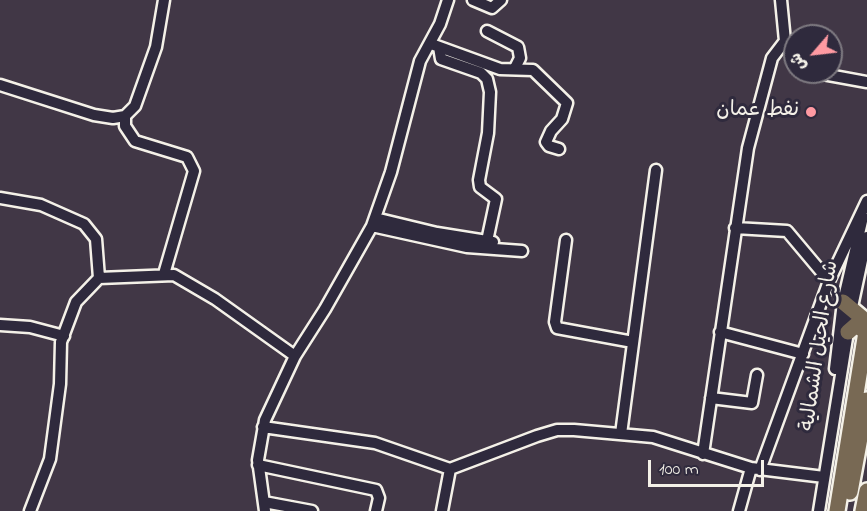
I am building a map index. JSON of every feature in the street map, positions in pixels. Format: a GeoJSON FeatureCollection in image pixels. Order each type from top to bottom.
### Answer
{"type":"FeatureCollection","features":[{"type":"Feature","properties":{"kind":"highway"},"geometry":{"type":"LineString","coordinates":[[837,511],[866,332],[861,316],[848,305]]}},
{"type":"Feature","properties":{"kind":"highway"},"geometry":{"type":"LineString","coordinates":[[848,333],[856,326],[866,332]]}},
{"type":"Feature","properties":{"kind":"highway"},"geometry":{"type":"LineString","coordinates":[[846,511],[867,400]]}},
{"type":"Feature","properties":{"kind":"highway"},"geometry":{"type":"LineString","coordinates":[[863,511],[867,491]]}},
{"type":"Feature","properties":{"kind":"street"},"geometry":{"type":"LineString","coordinates":[[0,85],[94,115],[113,118],[125,116],[135,106],[153,57],[164,0]]}},
{"type":"Feature","properties":{"kind":"street"},"geometry":{"type":"LineString","coordinates":[[312,511],[264,506],[258,465],[263,427],[295,356],[325,309],[374,222],[392,172],[420,62],[434,45],[448,0]]}},
{"type":"Feature","properties":{"kind":"street"},"geometry":{"type":"LineString","coordinates":[[474,0],[492,8],[501,0]]}},
{"type":"Feature","properties":{"kind":"street"},"geometry":{"type":"LineString","coordinates":[[781,0],[783,24]]}},
{"type":"Feature","properties":{"kind":"street"},"geometry":{"type":"LineString","coordinates":[[487,31],[518,47],[520,58],[515,68]]}},
{"type":"Feature","properties":{"kind":"street"},"geometry":{"type":"LineString","coordinates":[[703,454],[748,148],[772,58],[783,43]]}},
{"type":"Feature","properties":{"kind":"street"},"geometry":{"type":"LineString","coordinates":[[434,45],[500,69],[533,70],[567,103],[562,119],[551,131],[546,142],[549,146],[560,149]]}},
{"type":"Feature","properties":{"kind":"street"},"geometry":{"type":"LineString","coordinates":[[434,45],[441,59],[481,74],[487,79],[490,92],[488,133],[479,180],[480,187],[496,199],[487,241]]}},
{"type":"Feature","properties":{"kind":"street"},"geometry":{"type":"LineString","coordinates":[[843,78],[867,82]]}},
{"type":"Feature","properties":{"kind":"street"},"geometry":{"type":"LineString","coordinates":[[125,116],[125,126],[135,141],[187,157],[194,171],[164,274]]}},
{"type":"Feature","properties":{"kind":"street"},"geometry":{"type":"LineString","coordinates":[[621,434],[656,170]]}},
{"type":"Feature","properties":{"kind":"street"},"geometry":{"type":"LineString","coordinates":[[0,198],[51,208],[84,224],[96,239],[99,278]]}},
{"type":"Feature","properties":{"kind":"street"},"geometry":{"type":"LineString","coordinates":[[739,511],[803,354],[829,281],[867,201]]}},
{"type":"Feature","properties":{"kind":"street","name":"شارع الحيل الشمالية"},"geometry":{"type":"LineString","coordinates":[[826,462],[827,430],[848,305],[863,235],[867,201]]}},
{"type":"Feature","properties":{"kind":"street"},"geometry":{"type":"LineString","coordinates":[[374,222],[487,241],[518,247],[467,247],[374,222]]}},
{"type":"Feature","properties":{"kind":"street"},"geometry":{"type":"LineString","coordinates":[[735,228],[787,231],[829,281]]}},
{"type":"Feature","properties":{"kind":"street"},"geometry":{"type":"LineString","coordinates":[[566,240],[555,322],[557,328],[633,342]]}},
{"type":"Feature","properties":{"kind":"street"},"geometry":{"type":"LineString","coordinates":[[30,511],[50,459],[64,336],[76,303],[99,278],[174,275],[295,356]]}},
{"type":"Feature","properties":{"kind":"street"},"geometry":{"type":"LineString","coordinates":[[823,299],[848,305]]}},
{"type":"Feature","properties":{"kind":"street","name":"شارع الحيل الشمالية"},"geometry":{"type":"LineString","coordinates":[[819,511],[848,333],[848,305]]}},
{"type":"Feature","properties":{"kind":"street"},"geometry":{"type":"LineString","coordinates":[[0,325],[30,327],[64,336]]}},
{"type":"Feature","properties":{"kind":"street"},"geometry":{"type":"LineString","coordinates":[[720,332],[803,354]]}},
{"type":"Feature","properties":{"kind":"street"},"geometry":{"type":"LineString","coordinates":[[711,398],[753,403],[757,375]]}},
{"type":"Feature","properties":{"kind":"street"},"geometry":{"type":"LineString","coordinates":[[263,427],[375,443],[450,470],[501,448],[557,430],[653,437],[755,469],[824,477]]}},
{"type":"Feature","properties":{"kind":"street"},"geometry":{"type":"LineString","coordinates":[[258,465],[376,490],[379,493],[376,511]]}},
{"type":"Feature","properties":{"kind":"street"},"geometry":{"type":"LineString","coordinates":[[442,511],[450,470]]}},
{"type":"Feature","properties":{"kind":"place","name":"نفط عمان"},"geometry":{"type":"Point","coordinates":[811,112]}}]}
